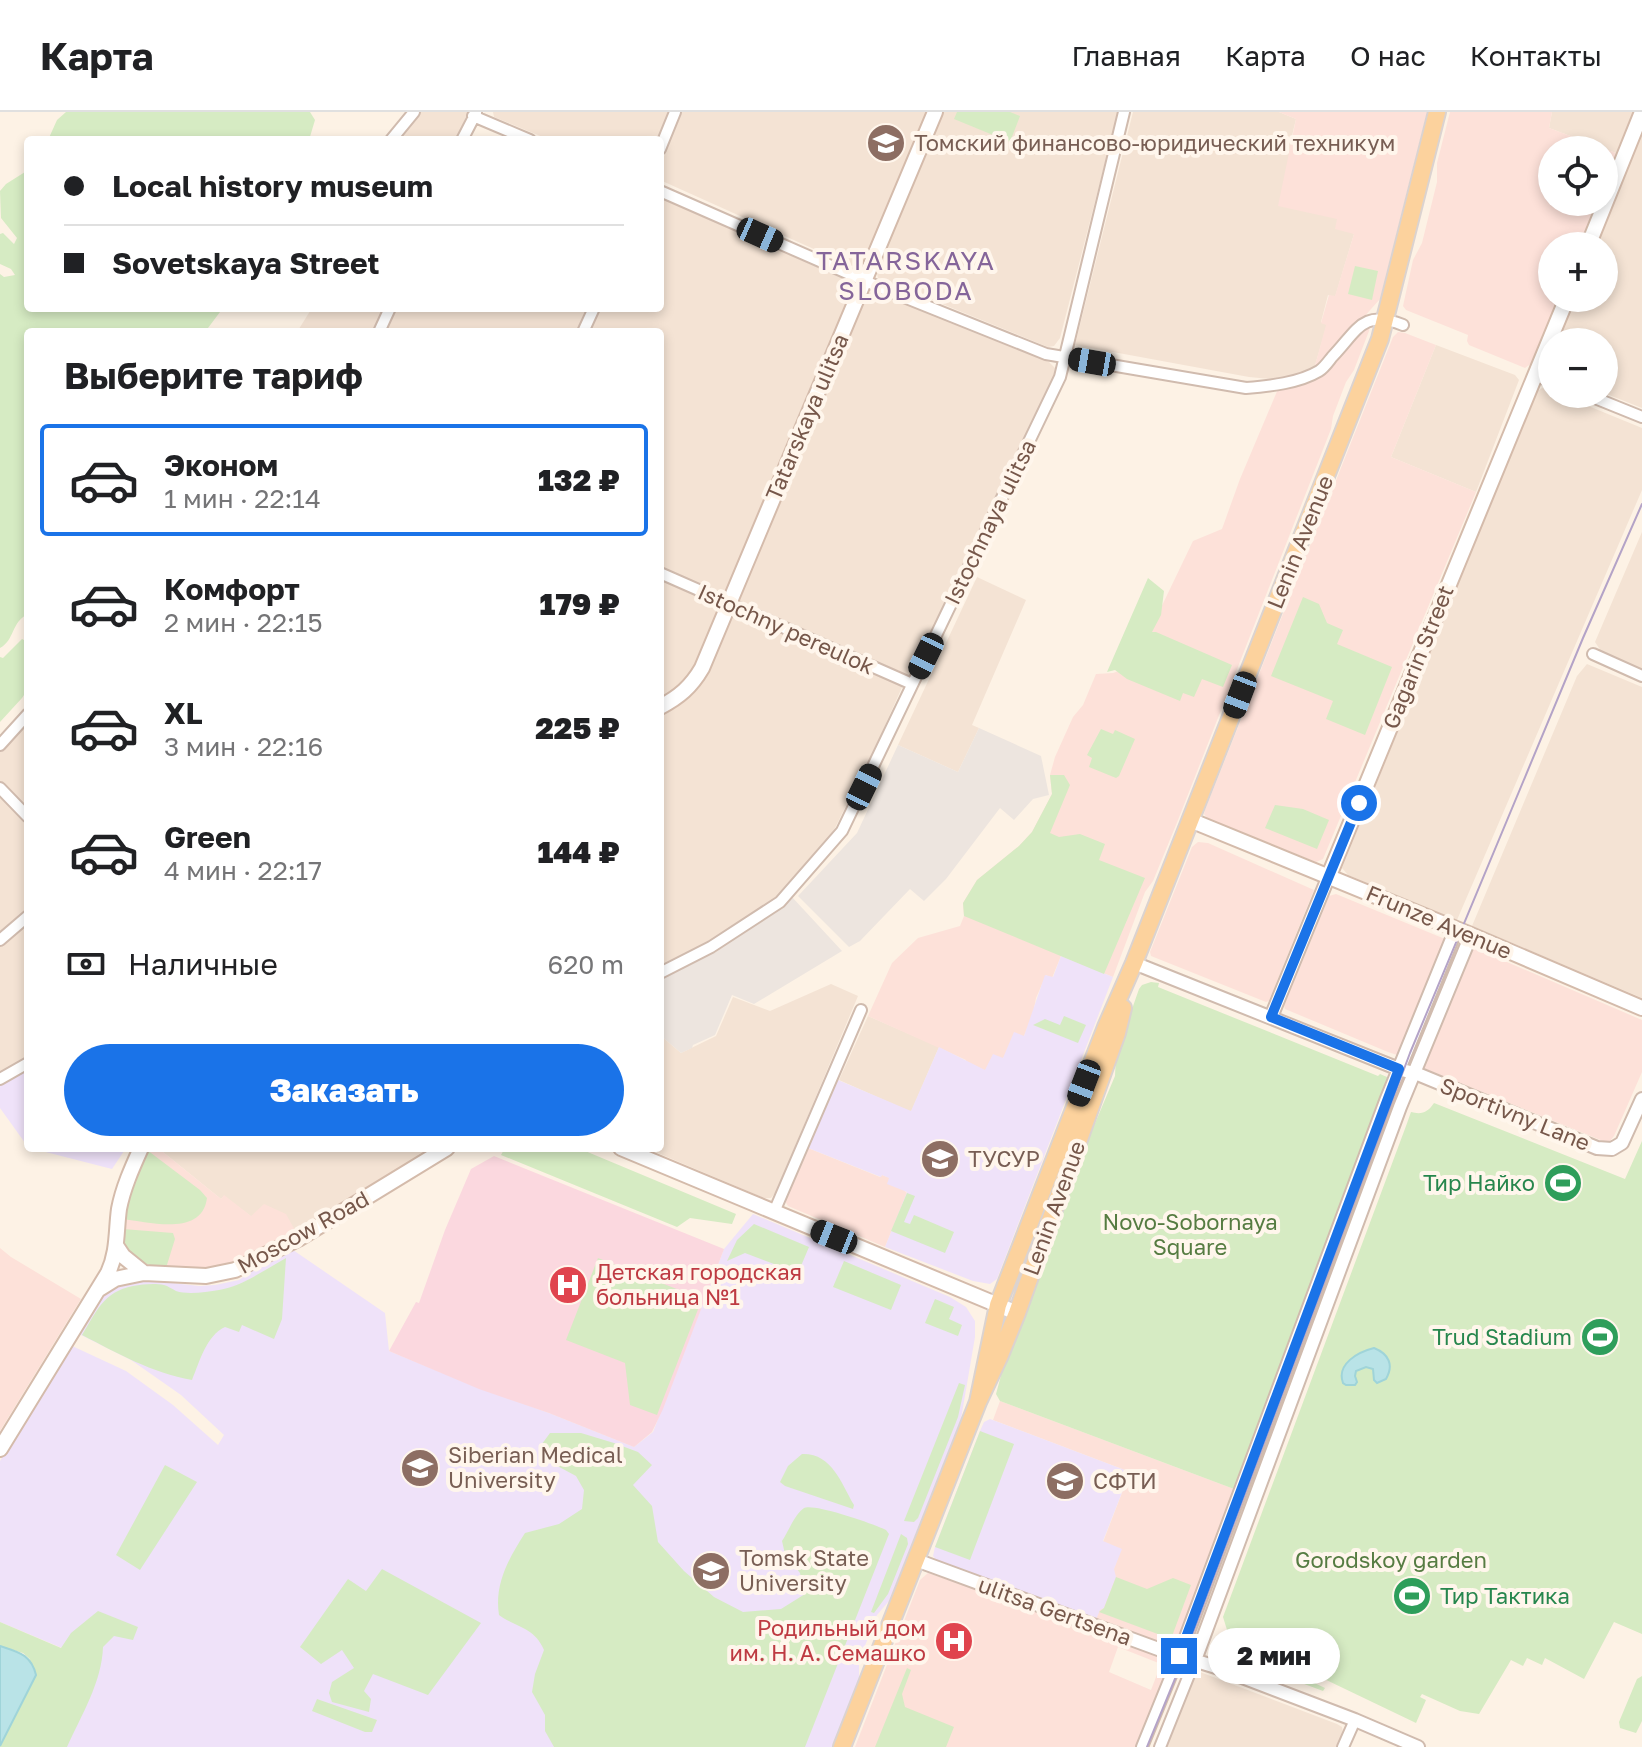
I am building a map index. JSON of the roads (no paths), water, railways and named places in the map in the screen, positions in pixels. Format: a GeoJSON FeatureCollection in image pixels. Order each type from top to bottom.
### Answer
{"type":"FeatureCollection","features":[{"type":"Feature","properties":{"kind":"main road","name":"Tatarskaya ulitsa"},"geometry":{"type":"LineString","coordinates":[[664,705],[684,693],[696,679],[935,112]]}},
{"type":"Feature","properties":{"kind":"main road","name":"Lenin Avenue"},"geometry":{"type":"LineString","coordinates":[[978,1402],[998,1305],[1380,339],[1437,112]]}},
{"type":"Feature","properties":{"kind":"main road"},"geometry":{"type":"LineString","coordinates":[[1594,232],[1642,112]]}},
{"type":"Feature","properties":{"kind":"main road","name":"Gagarin Street"},"geometry":{"type":"LineString","coordinates":[[1328,878],[1561,312]]}},
{"type":"Feature","properties":{"kind":"main road","name":"Frunze Avenue"},"geometry":{"type":"LineString","coordinates":[[1190,820],[1642,1008]]}},
{"type":"Feature","properties":{"kind":"main road","name":"Lenin Avenue"},"geometry":{"type":"LineString","coordinates":[[842,1747],[978,1402],[1017,1313],[1117,1033],[1134,963]]}},
{"type":"Feature","properties":{"kind":"main road"},"geometry":{"type":"LineString","coordinates":[[0,1449],[114,1260],[120,1204],[139,1152]]}},
{"type":"Feature","properties":{"kind":"main road","name":"Moscow Road"},"geometry":{"type":"LineString","coordinates":[[99,1289],[115,1279],[144,1273],[206,1276],[235,1270],[298,1239],[440,1152]]}},
{"type":"Feature","properties":{"kind":"main road"},"geometry":{"type":"LineString","coordinates":[[631,1152],[1017,1313]]}},
{"type":"Feature","properties":{"kind":"main road"},"geometry":{"type":"LineString","coordinates":[[117,1247],[144,1273]]}},
{"type":"Feature","properties":{"kind":"street"},"geometry":{"type":"LineString","coordinates":[[394,136],[414,112]]}},
{"type":"Feature","properties":{"kind":"street"},"geometry":{"type":"LineString","coordinates":[[664,139],[675,112]]}},
{"type":"Feature","properties":{"kind":"street","name":"Istochnaya ulitsa"},"geometry":{"type":"LineString","coordinates":[[664,971],[711,947],[780,902],[842,831],[1060,377],[1124,112]]}},
{"type":"Feature","properties":{"kind":"street"},"geometry":{"type":"LineString","coordinates":[[464,136],[475,114],[522,136]]}},
{"type":"Feature","properties":{"kind":"street"},"geometry":{"type":"LineString","coordinates":[[664,193],[864,281],[1046,354],[1064,358],[1246,388],[1270,386],[1321,370],[1365,322],[1387,318],[1403,325]]}},
{"type":"Feature","properties":{"kind":"street"},"geometry":{"type":"LineString","coordinates":[[1618,407],[1642,417]]}},
{"type":"Feature","properties":{"kind":"street","name":"Istochny pereulok"},"geometry":{"type":"LineString","coordinates":[[664,575],[912,684]]}},
{"type":"Feature","properties":{"kind":"street"},"geometry":{"type":"LineString","coordinates":[[1593,654],[1642,676]]}},
{"type":"Feature","properties":{"kind":"street"},"geometry":{"type":"LineString","coordinates":[[0,745],[24,718]]}},
{"type":"Feature","properties":{"kind":"street"},"geometry":{"type":"LineString","coordinates":[[0,788],[24,813]]}},
{"type":"Feature","properties":{"kind":"street","name":"Gagarin Street"},"geometry":{"type":"LineString","coordinates":[[1271,1017],[1328,878]]}},
{"type":"Feature","properties":{"kind":"street"},"geometry":{"type":"LineString","coordinates":[[0,940],[24,919]]}},
{"type":"Feature","properties":{"kind":"street"},"geometry":{"type":"LineString","coordinates":[[1142,1747],[1399,1069],[1456,929]]}},
{"type":"Feature","properties":{"kind":"street"},"geometry":{"type":"LineString","coordinates":[[1160,1747],[1413,1073],[1471,935]]}},
{"type":"Feature","properties":{"kind":"street","name":"Sportivny Lane"},"geometry":{"type":"LineString","coordinates":[[1134,963],[1597,1148],[1606,1150],[1618,1146],[1642,1099]]}},
{"type":"Feature","properties":{"kind":"street"},"geometry":{"type":"LineString","coordinates":[[774,1212],[861,1010]]}},
{"type":"Feature","properties":{"kind":"street"},"geometry":{"type":"LineString","coordinates":[[0,1079],[24,1065]]}},
{"type":"Feature","properties":{"kind":"street","name":"ulitsa Gertsena"},"geometry":{"type":"LineString","coordinates":[[916,1560],[1195,1660],[1418,1747]]}},
{"type":"Feature","properties":{"kind":"street"},"geometry":{"type":"LineString","coordinates":[[1343,1747],[1355,1720]]}},
{"type":"Feature","properties":{"kind":"water"},"geometry":{"type":"Polygon","coordinates":[[[1374,1348],[1389,1360],[1386,1379],[1377,1383],[1373,1369],[1366,1367],[1356,1371],[1355,1385],[1343,1383],[1343,1370],[1350,1360],[1374,1348]]]}},
{"type":"Feature","properties":{"kind":"water"},"geometry":{"type":"Polygon","coordinates":[[[0,1646],[27,1658],[36,1675],[0,1746],[0,1646]]]}},
{"type":"Feature","properties":{"kind":"tram line"},"geometry":{"type":"LineString","coordinates":[[1147,1747],[1184,1657],[1410,1053],[1642,504]]}},
{"type":"Feature","properties":{"kind":"place","name":"Томский финансово-юридический техникум"},"geometry":{"type":"Point","coordinates":[886,143]}},
{"type":"Feature","properties":{"kind":"place","name":"ТУСУР"},"geometry":{"type":"Point","coordinates":[940,1159]}},
{"type":"Feature","properties":{"kind":"place","name":"Тир Найко"},"geometry":{"type":"Point","coordinates":[1563,1183]}},
{"type":"Feature","properties":{"kind":"place","name":"Детская городская больница №1"},"geometry":{"type":"Point","coordinates":[568,1285]}},
{"type":"Feature","properties":{"kind":"place","name":"Trud Stadium"},"geometry":{"type":"Point","coordinates":[1600,1337]}},
{"type":"Feature","properties":{"kind":"place","name":"Siberian Medical University"},"geometry":{"type":"Point","coordinates":[420,1468]}},
{"type":"Feature","properties":{"kind":"place","name":"СФТИ"},"geometry":{"type":"Point","coordinates":[1065,1481]}},
{"type":"Feature","properties":{"kind":"place","name":"Tomsk State University"},"geometry":{"type":"Point","coordinates":[711,1571]}},
{"type":"Feature","properties":{"kind":"place","name":"Тир Тактика"},"geometry":{"type":"Point","coordinates":[1412,1596]}},
{"type":"Feature","properties":{"kind":"place","name":"Родильный дом им. Н. А. Семашко"},"geometry":{"type":"Point","coordinates":[954,1641]}},
{"type":"Feature","properties":{"kind":"district","name":"TATARSKAYA SLOBODA"},"geometry":{"type":"Point","coordinates":[906,276]}},
{"type":"Feature","properties":{"kind":"park label","name":"Novo-Sobornaya Square"},"geometry":{"type":"Point","coordinates":[1190,1234]}},
{"type":"Feature","properties":{"kind":"park label","name":"Gorodskoy garden"},"geometry":{"type":"Point","coordinates":[1391,1560]}}]}
